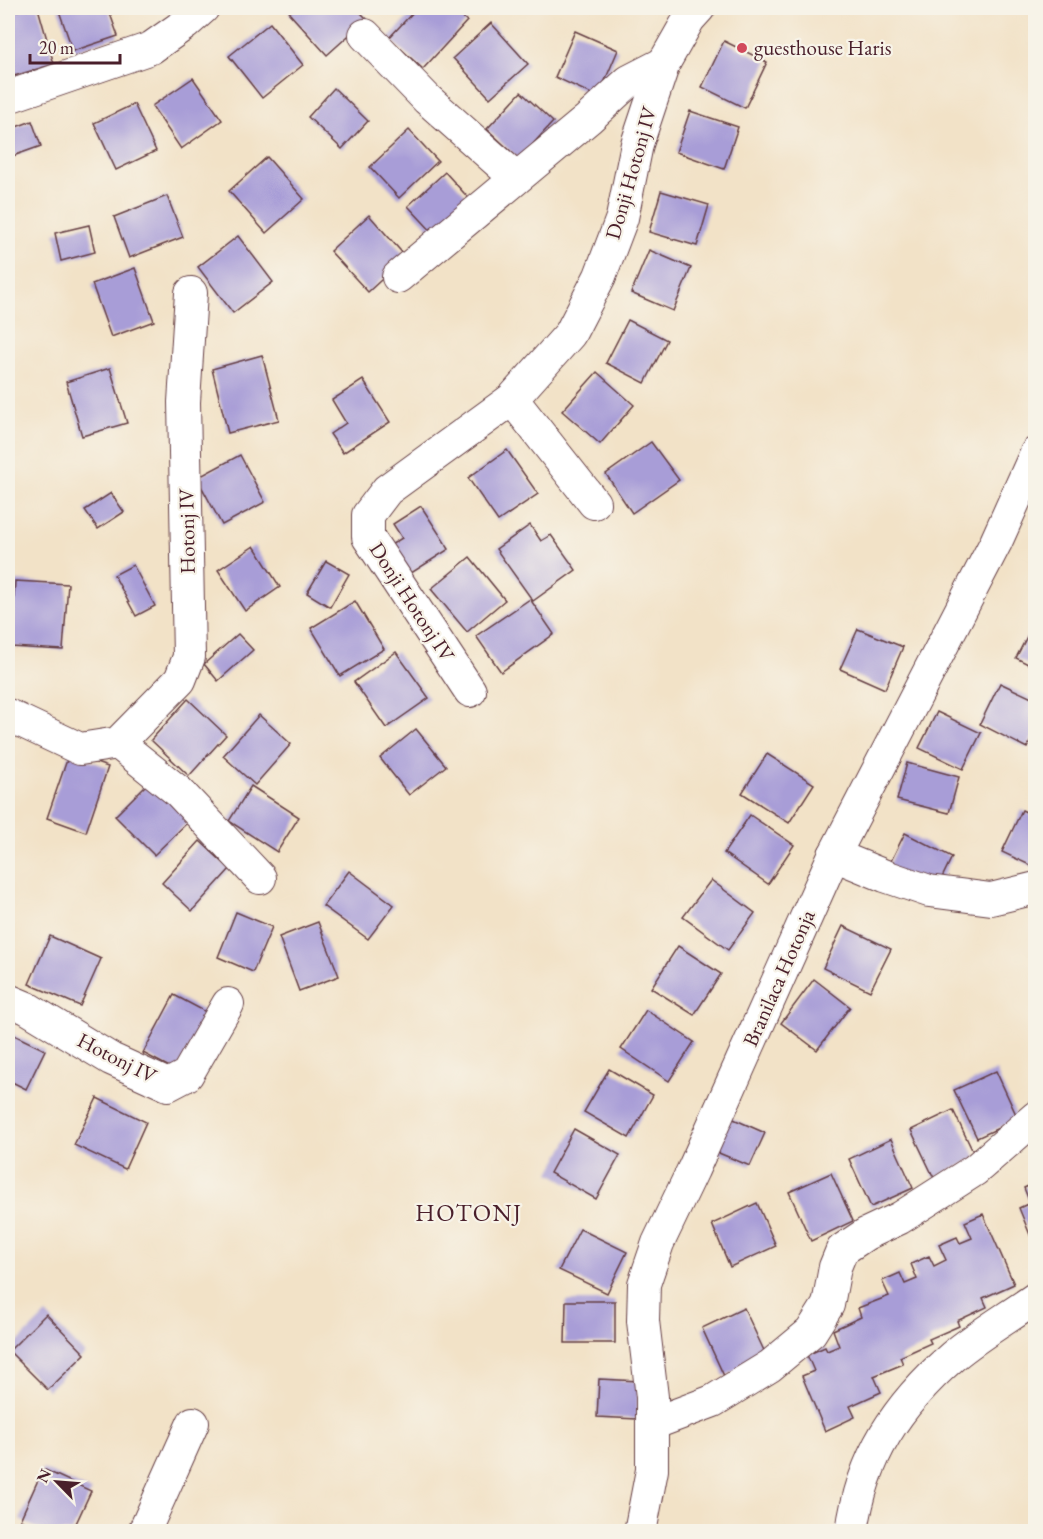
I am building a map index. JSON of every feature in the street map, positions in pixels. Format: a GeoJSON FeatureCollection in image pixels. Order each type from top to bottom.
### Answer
{"type":"FeatureCollection","features":[{"type":"Feature","properties":{"kind":"street"},"geometry":{"type":"LineString","coordinates":[[8,97],[151,48],[203,8]]}},
{"type":"Feature","properties":{"kind":"street","name":"Donji Hotonj IV"},"geometry":{"type":"LineString","coordinates":[[470,691],[369,537],[368,515],[387,490],[512,399],[570,334],[600,276],[622,218],[637,144],[664,63],[689,19],[699,8]]}},
{"type":"Feature","properties":{"kind":"street"},"geometry":{"type":"LineString","coordinates":[[365,35],[427,99],[516,178]]}},
{"type":"Feature","properties":{"kind":"street","name":"Donji Hotonj IV"},"geometry":{"type":"LineString","coordinates":[[398,277],[588,119],[629,81],[664,63]]}},
{"type":"Feature","properties":{"kind":"street","name":"Hotonj IV"},"geometry":{"type":"LineString","coordinates":[[118,743],[180,680],[189,657],[184,402],[191,293]]}},
{"type":"Feature","properties":{"kind":"street"},"geometry":{"type":"LineString","coordinates":[[512,399],[594,502]]}},
{"type":"Feature","properties":{"kind":"street","name":"Branilaca Hotonja"},"geometry":{"type":"LineString","coordinates":[[640,1532],[652,1470],[652,1396],[643,1321],[644,1284],[657,1243],[693,1170],[834,855],[996,542],[1035,453]]}},
{"type":"Feature","properties":{"kind":"street"},"geometry":{"type":"LineString","coordinates":[[8,715],[80,749],[118,743],[179,792],[260,878]]}},
{"type":"Feature","properties":{"kind":"street"},"geometry":{"type":"LineString","coordinates":[[834,855],[929,891],[991,899],[1035,888]]}},
{"type":"Feature","properties":{"kind":"street","name":"Hotonj IV"},"geometry":{"type":"LineString","coordinates":[[8,1000],[27,1008],[111,1059],[168,1085],[187,1075],[228,1004]]}},
{"type":"Feature","properties":{"kind":"street"},"geometry":{"type":"LineString","coordinates":[[652,1424],[713,1401],[770,1366],[812,1332],[828,1305],[835,1267],[842,1250],[866,1234],[900,1218],[975,1170],[1035,1116]]}},
{"type":"Feature","properties":{"kind":"street"},"geometry":{"type":"LineString","coordinates":[[852,1532],[855,1508],[868,1466],[891,1423],[918,1391],[954,1356],[1035,1298]]}},
{"type":"Feature","properties":{"kind":"street"},"geometry":{"type":"LineString","coordinates":[[144,1532],[193,1423]]}},
{"type":"Feature","properties":{"kind":"building"},"geometry":{"type":"Polygon","coordinates":[[[38,8],[54,64],[14,76],[8,53],[8,13],[38,8]]]}},
{"type":"Feature","properties":{"kind":"building"},"geometry":{"type":"Polygon","coordinates":[[[58,8],[108,8],[118,36],[73,51],[58,8]]]}},
{"type":"Feature","properties":{"kind":"building"},"geometry":{"type":"Polygon","coordinates":[[[295,8],[356,8],[367,19],[327,55],[289,13],[295,8]]]}},
{"type":"Feature","properties":{"kind":"building"},"geometry":{"type":"Polygon","coordinates":[[[417,8],[452,8],[467,21],[423,69],[389,38],[417,8]]]}},
{"type":"Feature","properties":{"kind":"building"},"geometry":{"type":"Polygon","coordinates":[[[270,23],[303,65],[262,98],[229,56],[270,23]]]}},
{"type":"Feature","properties":{"kind":"building"},"geometry":{"type":"Polygon","coordinates":[[[491,23],[528,64],[490,98],[453,58],[491,23]]]}},
{"type":"Feature","properties":{"kind":"building"},"geometry":{"type":"Polygon","coordinates":[[[575,31],[618,50],[598,97],[555,77],[575,31]]]}},
{"type":"Feature","properties":{"kind":"building"},"geometry":{"type":"Polygon","coordinates":[[[724,41],[767,62],[745,108],[702,87],[724,41]]]}},
{"type":"Feature","properties":{"kind":"building"},"geometry":{"type":"Polygon","coordinates":[[[193,78],[222,120],[181,149],[152,106],[193,78]]]}},
{"type":"Feature","properties":{"kind":"building"},"geometry":{"type":"Polygon","coordinates":[[[334,88],[368,121],[342,149],[308,117],[334,88]]]}},
{"type":"Feature","properties":{"kind":"building"},"geometry":{"type":"Polygon","coordinates":[[[521,92],[553,122],[519,159],[487,129],[521,92]]]}},
{"type":"Feature","properties":{"kind":"building"},"geometry":{"type":"Polygon","coordinates":[[[134,104],[156,151],[116,170],[94,123],[134,104]]]}},
{"type":"Feature","properties":{"kind":"building"},"geometry":{"type":"Polygon","coordinates":[[[690,111],[738,127],[724,169],[676,152],[690,111]]]}},
{"type":"Feature","properties":{"kind":"building"},"geometry":{"type":"Polygon","coordinates":[[[32,121],[41,146],[13,156],[8,140],[8,130],[32,121]]]}},
{"type":"Feature","properties":{"kind":"building"},"geometry":{"type":"Polygon","coordinates":[[[409,130],[438,161],[399,198],[370,167],[409,130]]]}},
{"type":"Feature","properties":{"kind":"building"},"geometry":{"type":"Polygon","coordinates":[[[267,157],[304,199],[266,233],[229,191],[267,157]]]}},
{"type":"Feature","properties":{"kind":"building"},"geometry":{"type":"Polygon","coordinates":[[[445,172],[472,202],[436,236],[408,206],[445,172]]]}},
{"type":"Feature","properties":{"kind":"building"},"geometry":{"type":"Polygon","coordinates":[[[661,191],[709,205],[697,246],[649,232],[661,191]]]}},
{"type":"Feature","properties":{"kind":"building"},"geometry":{"type":"Polygon","coordinates":[[[167,196],[183,237],[129,258],[114,217],[167,196]]]}},
{"type":"Feature","properties":{"kind":"building"},"geometry":{"type":"Polygon","coordinates":[[[369,215],[406,257],[368,292],[330,251],[369,215]]]}},
{"type":"Feature","properties":{"kind":"building"},"geometry":{"type":"Polygon","coordinates":[[[89,225],[95,252],[61,261],[55,233],[89,225]]]}},
{"type":"Feature","properties":{"kind":"building"},"geometry":{"type":"Polygon","coordinates":[[[238,236],[273,282],[233,313],[198,267],[238,236]]]}},
{"type":"Feature","properties":{"kind":"building"},"geometry":{"type":"Polygon","coordinates":[[[649,250],[691,268],[673,311],[631,293],[649,250]]]}},
{"type":"Feature","properties":{"kind":"building"},"geometry":{"type":"Polygon","coordinates":[[[135,268],[154,321],[111,337],[92,284],[135,268]]]}},
{"type":"Feature","properties":{"kind":"building"},"geometry":{"type":"Polygon","coordinates":[[[628,320],[667,340],[645,383],[606,363],[628,320]]]}},
{"type":"Feature","properties":{"kind":"building"},"geometry":{"type":"Polygon","coordinates":[[[262,355],[279,420],[228,433],[212,369],[262,355]]]}},
{"type":"Feature","properties":{"kind":"building"},"geometry":{"type":"Polygon","coordinates":[[[110,368],[127,423],[82,436],[66,382],[110,368]]]}},
{"type":"Feature","properties":{"kind":"building"},"geometry":{"type":"Polygon","coordinates":[[[597,372],[634,405],[600,444],[562,411],[597,372]]]}},
{"type":"Feature","properties":{"kind":"building"},"geometry":{"type":"Polygon","coordinates":[[[363,380],[390,422],[343,453],[330,434],[346,423],[332,400],[363,380]]]}},
{"type":"Feature","properties":{"kind":"building"},"geometry":{"type":"Polygon","coordinates":[[[651,442],[679,480],[632,513],[606,474],[651,442]]]}},
{"type":"Feature","properties":{"kind":"building"},"geometry":{"type":"Polygon","coordinates":[[[507,450],[538,494],[498,521],[468,478],[507,450]]]}},
{"type":"Feature","properties":{"kind":"building"},"geometry":{"type":"Polygon","coordinates":[[[240,455],[265,502],[222,525],[197,478],[240,455]]]}},
{"type":"Feature","properties":{"kind":"building"},"geometry":{"type":"Polygon","coordinates":[[[111,493],[124,512],[98,529],[85,510],[111,493]]]}},
{"type":"Feature","properties":{"kind":"building"},"geometry":{"type":"Polygon","coordinates":[[[421,506],[449,549],[405,577],[386,548],[402,538],[393,524],[421,506]]]}},
{"type":"Feature","properties":{"kind":"building"},"geometry":{"type":"Polygon","coordinates":[[[530,525],[541,541],[551,535],[576,570],[533,601],[496,549],[530,525]]]}},
{"type":"Feature","properties":{"kind":"building"},"geometry":{"type":"Polygon","coordinates":[[[254,546],[280,587],[245,611],[218,570],[254,546]]]}},
{"type":"Feature","properties":{"kind":"building"},"geometry":{"type":"Polygon","coordinates":[[[470,557],[505,600],[467,632],[431,589],[470,557]]]}},
{"type":"Feature","properties":{"kind":"building"},"geometry":{"type":"Polygon","coordinates":[[[326,561],[349,574],[330,607],[307,593],[326,561]]]}},
{"type":"Feature","properties":{"kind":"building"},"geometry":{"type":"Polygon","coordinates":[[[133,565],[155,606],[136,616],[114,575],[133,565]]]}},
{"type":"Feature","properties":{"kind":"building"},"geometry":{"type":"Polygon","coordinates":[[[15,581],[68,584],[63,650],[11,647],[15,581]]]}},
{"type":"Feature","properties":{"kind":"building"},"geometry":{"type":"Polygon","coordinates":[[[530,599],[554,634],[501,672],[476,636],[530,599]]]}},
{"type":"Feature","properties":{"kind":"building"},"geometry":{"type":"Polygon","coordinates":[[[355,601],[384,649],[340,676],[311,628],[355,601]]]}},
{"type":"Feature","properties":{"kind":"building"},"geometry":{"type":"Polygon","coordinates":[[[1036,619],[1036,668],[1016,658],[1036,619]]]}},
{"type":"Feature","properties":{"kind":"building"},"geometry":{"type":"Polygon","coordinates":[[[858,629],[903,647],[885,689],[840,669],[858,629]]]}},
{"type":"Feature","properties":{"kind":"building"},"geometry":{"type":"Polygon","coordinates":[[[238,634],[253,650],[218,681],[204,664],[238,634]]]}},
{"type":"Feature","properties":{"kind":"building"},"geometry":{"type":"Polygon","coordinates":[[[396,652],[429,698],[386,728],[354,682],[396,652]]]}},
{"type":"Feature","properties":{"kind":"building"},"geometry":{"type":"Polygon","coordinates":[[[1000,683],[1036,700],[1036,731],[1027,748],[980,724],[1000,683]]]}},
{"type":"Feature","properties":{"kind":"building"},"geometry":{"type":"Polygon","coordinates":[[[188,699],[226,735],[189,776],[151,740],[188,699]]]}},
{"type":"Feature","properties":{"kind":"building"},"geometry":{"type":"Polygon","coordinates":[[[937,712],[981,733],[963,769],[919,748],[937,712]]]}},
{"type":"Feature","properties":{"kind":"building"},"geometry":{"type":"Polygon","coordinates":[[[259,715],[291,744],[255,785],[223,756],[259,715]]]}},
{"type":"Feature","properties":{"kind":"building"},"geometry":{"type":"Polygon","coordinates":[[[416,729],[446,766],[409,795],[380,758],[416,729]]]}},
{"type":"Feature","properties":{"kind":"building"},"geometry":{"type":"Polygon","coordinates":[[[69,754],[108,767],[86,832],[47,818],[69,754]]]}},
{"type":"Feature","properties":{"kind":"building"},"geometry":{"type":"Polygon","coordinates":[[[767,754],[814,784],[789,823],[742,793],[767,754]]]}},
{"type":"Feature","properties":{"kind":"building"},"geometry":{"type":"Polygon","coordinates":[[[907,763],[959,777],[949,813],[897,800],[907,763]]]}},
{"type":"Feature","properties":{"kind":"building"},"geometry":{"type":"Polygon","coordinates":[[[152,779],[191,819],[154,855],[115,816],[152,779]]]}},
{"type":"Feature","properties":{"kind":"building"},"geometry":{"type":"Polygon","coordinates":[[[251,786],[299,817],[277,852],[229,821],[251,786]]]}},
{"type":"Feature","properties":{"kind":"building"},"geometry":{"type":"Polygon","coordinates":[[[1022,810],[1036,817],[1036,868],[1002,852],[1022,810]]]}},
{"type":"Feature","properties":{"kind":"building"},"geometry":{"type":"Polygon","coordinates":[[[750,815],[794,845],[768,884],[724,853],[750,815]]]}},
{"type":"Feature","properties":{"kind":"building"},"geometry":{"type":"Polygon","coordinates":[[[905,833],[952,857],[932,898],[884,875],[905,833]]]}},
{"type":"Feature","properties":{"kind":"building"},"geometry":{"type":"Polygon","coordinates":[[[200,841],[230,869],[192,911],[162,883],[200,841]]]}},
{"type":"Feature","properties":{"kind":"building"},"geometry":{"type":"Polygon","coordinates":[[[349,871],[394,905],[368,939],[323,906],[349,871]]]}},
{"type":"Feature","properties":{"kind":"building"},"geometry":{"type":"Polygon","coordinates":[[[711,880],[755,913],[728,950],[683,917],[711,880]]]}},
{"type":"Feature","properties":{"kind":"building"},"geometry":{"type":"Polygon","coordinates":[[[236,912],[272,927],[253,972],[218,957],[236,912]]]}},
{"type":"Feature","properties":{"kind":"building"},"geometry":{"type":"Polygon","coordinates":[[[318,922],[339,976],[299,991],[279,937],[318,922]]]}},
{"type":"Feature","properties":{"kind":"building"},"geometry":{"type":"Polygon","coordinates":[[[843,926],[891,949],[870,991],[823,968],[843,926]]]}},
{"type":"Feature","properties":{"kind":"building"},"geometry":{"type":"Polygon","coordinates":[[[50,936],[101,959],[80,1006],[29,984],[50,936]]]}},
{"type":"Feature","properties":{"kind":"building"},"geometry":{"type":"Polygon","coordinates":[[[678,946],[721,974],[694,1015],[651,988],[678,946]]]}},
{"type":"Feature","properties":{"kind":"building"},"geometry":{"type":"Polygon","coordinates":[[[814,979],[850,1007],[817,1050],[781,1023],[814,979]]]}},
{"type":"Feature","properties":{"kind":"building"},"geometry":{"type":"Polygon","coordinates":[[[174,995],[208,1013],[177,1071],[143,1053],[174,995]]]}},
{"type":"Feature","properties":{"kind":"building"},"geometry":{"type":"Polygon","coordinates":[[[646,1010],[694,1042],[669,1081],[621,1049],[646,1010]]]}},
{"type":"Feature","properties":{"kind":"building"},"geometry":{"type":"Polygon","coordinates":[[[8,1032],[45,1050],[26,1089],[8,1080],[8,1032]]]}},
{"type":"Feature","properties":{"kind":"building"},"geometry":{"type":"Polygon","coordinates":[[[609,1069],[653,1095],[629,1138],[584,1112],[609,1069]]]}},
{"type":"Feature","properties":{"kind":"building"},"geometry":{"type":"Polygon","coordinates":[[[996,1071],[1018,1119],[977,1138],[954,1090],[996,1071]]]}},
{"type":"Feature","properties":{"kind":"building"},"geometry":{"type":"Polygon","coordinates":[[[97,1098],[146,1122],[125,1169],[74,1145],[97,1098]]]}},
{"type":"Feature","properties":{"kind":"building"},"geometry":{"type":"Polygon","coordinates":[[[953,1110],[976,1158],[934,1178],[911,1130],[953,1110]]]}},
{"type":"Feature","properties":{"kind":"building"},"geometry":{"type":"Polygon","coordinates":[[[729,1117],[765,1133],[750,1166],[714,1151],[729,1117]]]}},
{"type":"Feature","properties":{"kind":"building"},"geometry":{"type":"Polygon","coordinates":[[[574,1129],[620,1155],[596,1199],[550,1173],[574,1129]]]}},
{"type":"Feature","properties":{"kind":"building"},"geometry":{"type":"Polygon","coordinates":[[[891,1139],[913,1188],[871,1207],[849,1159],[891,1139]]]}},
{"type":"Feature","properties":{"kind":"building"},"geometry":{"type":"Polygon","coordinates":[[[831,1173],[853,1221],[811,1241],[789,1192],[831,1173]]]}},
{"type":"Feature","properties":{"kind":"building"},"geometry":{"type":"Polygon","coordinates":[[[1035,1183],[1035,1247],[1019,1208],[1030,1203],[1024,1188],[1035,1183]]]}},
{"type":"Feature","properties":{"kind":"building"},"geometry":{"type":"Polygon","coordinates":[[[757,1203],[776,1246],[730,1267],[712,1224],[757,1203]]]}},
{"type":"Feature","properties":{"kind":"building"},"geometry":{"type":"Polygon","coordinates":[[[983,1214],[1014,1284],[983,1298],[987,1307],[957,1321],[959,1326],[929,1339],[931,1343],[900,1357],[903,1364],[874,1376],[881,1392],[850,1406],[855,1417],[825,1431],[802,1376],[814,1371],[807,1355],[825,1347],[827,1351],[839,1346],[833,1330],[861,1317],[858,1308],[889,1296],[882,1281],[900,1273],[905,1284],[917,1279],[911,1264],[929,1256],[934,1266],[946,1260],[939,1245],[957,1237],[960,1243],[972,1238],[965,1222],[983,1214]]]}},
{"type":"Feature","properties":{"kind":"building"},"geometry":{"type":"Polygon","coordinates":[[[580,1229],[627,1252],[607,1293],[559,1270],[580,1229]]]}},
{"type":"Feature","properties":{"kind":"building"},"geometry":{"type":"Polygon","coordinates":[[[566,1301],[615,1301],[615,1343],[565,1343],[566,1301]]]}},
{"type":"Feature","properties":{"kind":"building"},"geometry":{"type":"Polygon","coordinates":[[[744,1308],[767,1357],[724,1376],[702,1328],[744,1308]]]}},
{"type":"Feature","properties":{"kind":"building"},"geometry":{"type":"Polygon","coordinates":[[[46,1314],[85,1354],[48,1390],[9,1351],[46,1314]]]}},
{"type":"Feature","properties":{"kind":"building"},"geometry":{"type":"Polygon","coordinates":[[[599,1379],[639,1381],[637,1419],[597,1417],[599,1379]]]}},
{"type":"Feature","properties":{"kind":"building"},"geometry":{"type":"Polygon","coordinates":[[[43,1469],[91,1491],[72,1532],[45,1532],[20,1520],[43,1469]]]}},
{"type":"Feature","properties":{"kind":"place","name":"guesthouse Haris"},"geometry":{"type":"Point","coordinates":[742,48]}},
{"type":"Feature","properties":{"kind":"district","name":"HOTONJ"},"geometry":{"type":"Point","coordinates":[469,1213]}}]}
